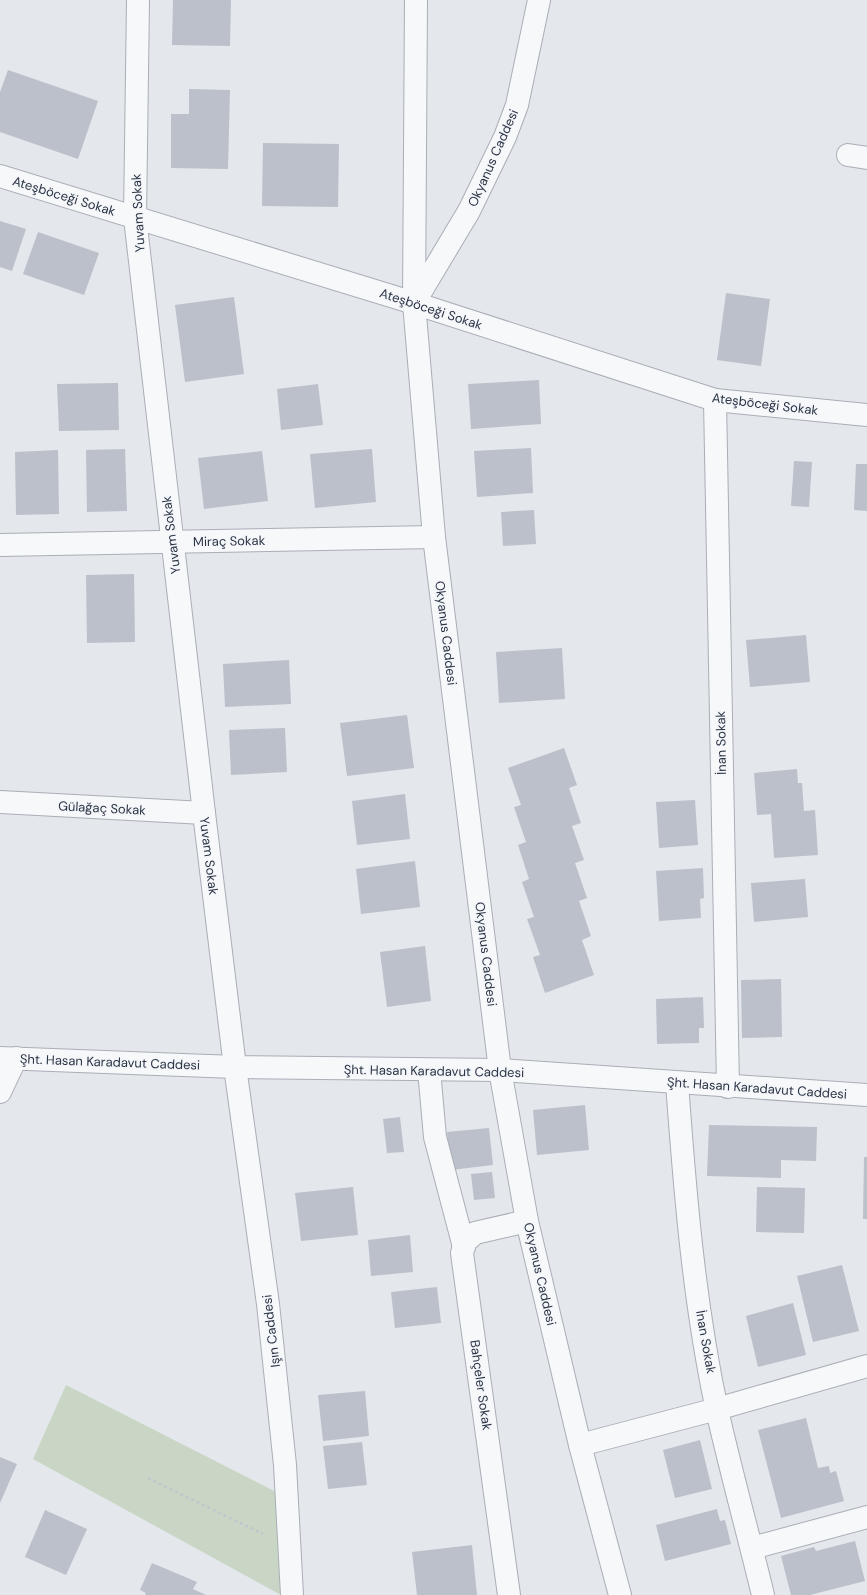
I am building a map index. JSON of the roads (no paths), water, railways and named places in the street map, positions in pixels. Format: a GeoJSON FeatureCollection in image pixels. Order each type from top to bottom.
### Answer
{"type":"FeatureCollection","features":[{"type":"Feature","properties":{"kind":"street","name":"Yuvam Sokak"},"geometry":{"type":"LineString","coordinates":[[138,0],[135,218],[204,813],[236,1068]]}},
{"type":"Feature","properties":{"kind":"street","name":"Okyanus Caddesi"},"geometry":{"type":"LineString","coordinates":[[416,0],[414,303],[434,537],[500,1070],[527,1221],[580,1445],[620,1595]]}},
{"type":"Feature","properties":{"kind":"street","name":"Okyanus Caddesi"},"geometry":{"type":"LineString","coordinates":[[414,303],[469,211],[505,137],[517,105],[539,0]]}},
{"type":"Feature","properties":{"kind":"street","name":"Ateşböceği Sokak"},"geometry":{"type":"LineString","coordinates":[[0,176],[414,303],[715,400],[867,415]]}},
{"type":"Feature","properties":{"kind":"street","name":"İnan Sokak"},"geometry":{"type":"LineString","coordinates":[[715,400],[728,1087]]}},
{"type":"Feature","properties":{"kind":"street","name":"Miraç Sokak"},"geometry":{"type":"LineString","coordinates":[[0,545],[434,537]]}},
{"type":"Feature","properties":{"kind":"street","name":"Gülağaç Sokak"},"geometry":{"type":"LineString","coordinates":[[0,802],[204,813]]}},
{"type":"Feature","properties":{"kind":"street","name":"Şht. Hasan Karadavut Caddesi"},"geometry":{"type":"LineString","coordinates":[[8,1058],[236,1068],[500,1070],[867,1096]]}},
{"type":"Feature","properties":{"kind":"street"},"geometry":{"type":"LineString","coordinates":[[0,1092],[8,1058]]}},
{"type":"Feature","properties":{"kind":"street","name":"Işın Caddesi"},"geometry":{"type":"LineString","coordinates":[[236,1068],[269,1311],[285,1465],[292,1595]]}},
{"type":"Feature","properties":{"kind":"street","name":"Bahçeler Sokak"},"geometry":{"type":"LineString","coordinates":[[429,1070],[435,1137],[464,1247],[462,1253],[509,1595]]}},
{"type":"Feature","properties":{"kind":"street","name":"İnan Sokak"},"geometry":{"type":"LineString","coordinates":[[677,1083],[685,1203],[717,1410],[763,1595]]}},
{"type":"Feature","properties":{"kind":"street"},"geometry":{"type":"LineString","coordinates":[[464,1247],[465,1242],[475,1233],[527,1221]]}},
{"type":"Feature","properties":{"kind":"street"},"geometry":{"type":"LineString","coordinates":[[580,1445],[717,1410],[867,1366]]}},
{"type":"Feature","properties":{"kind":"street"},"geometry":{"type":"LineString","coordinates":[[752,1548],[867,1517]]}}]}
